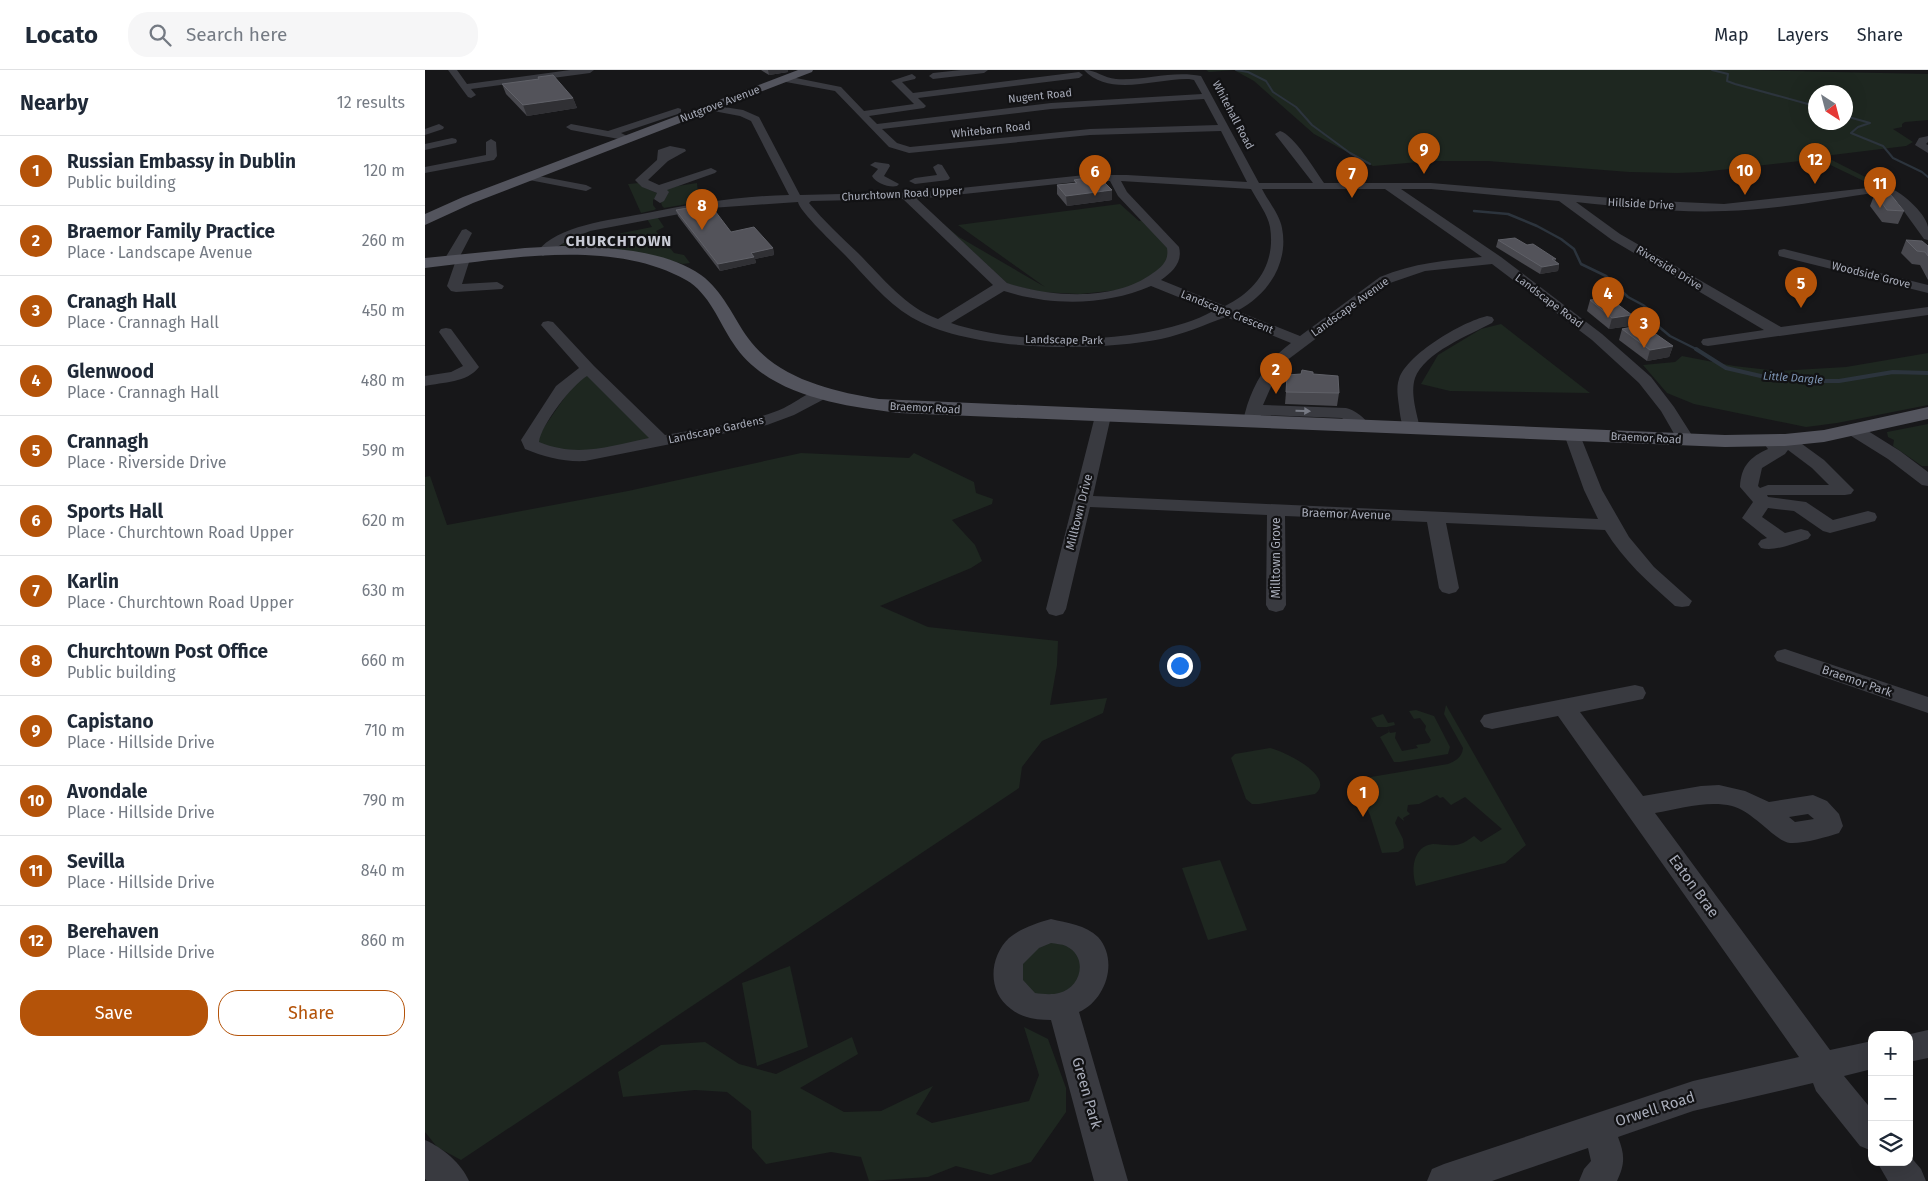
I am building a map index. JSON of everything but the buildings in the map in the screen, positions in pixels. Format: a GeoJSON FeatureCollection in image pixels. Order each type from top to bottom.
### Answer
{"type":"FeatureCollection","features":[{"type":"Feature","properties":{"kind":"main road","name":"Nutgrove Avenue"},"geometry":{"type":"LineString","coordinates":[[426,219],[469,200],[808,70]]}},
{"type":"Feature","properties":{"kind":"main road","name":"Churchtown Road Upper"},"geometry":{"type":"LineString","coordinates":[[425,263],[543,252]]}},
{"type":"Feature","properties":{"kind":"main road","name":"Braemor Road"},"geometry":{"type":"LineString","coordinates":[[543,252],[582,252],[629,256],[655,262],[688,275],[712,294],[743,345],[756,360],[782,376],[824,393],[856,401],[899,407],[1103,416],[1252,416],[1362,426],[1686,440],[1777,440],[1824,436],[1928,413]]}},
{"type":"Feature","properties":{"kind":"street"},"geometry":{"type":"LineString","coordinates":[[452,70],[468,91],[555,72],[590,70]]}},
{"type":"Feature","properties":{"kind":"street"},"geometry":{"type":"LineString","coordinates":[[933,76],[984,70]]}},
{"type":"Feature","properties":{"kind":"street"},"geometry":{"type":"LineString","coordinates":[[1183,70],[1193,76]]}},
{"type":"Feature","properties":{"kind":"street"},"geometry":{"type":"LineString","coordinates":[[1107,74],[1135,71]]}},
{"type":"Feature","properties":{"kind":"street"},"geometry":{"type":"LineString","coordinates":[[910,96],[1025,81],[1073,72],[1116,82],[1193,76]]}},
{"type":"Feature","properties":{"kind":"street"},"geometry":{"type":"LineString","coordinates":[[950,74],[977,96]]}},
{"type":"Feature","properties":{"kind":"street","name":"Whitehall Road"},"geometry":{"type":"LineString","coordinates":[[1193,76],[1198,78],[1256,186]]}},
{"type":"Feature","properties":{"kind":"street"},"geometry":{"type":"LineString","coordinates":[[863,114],[922,107],[895,80],[912,77]]}},
{"type":"Feature","properties":{"kind":"street","name":"Whitebarn Road"},"geometry":{"type":"LineString","coordinates":[[786,79],[838,89],[893,145],[909,150],[1090,132],[1225,128]]}},
{"type":"Feature","properties":{"kind":"street"},"geometry":{"type":"LineString","coordinates":[[1025,81],[1035,88]]}},
{"type":"Feature","properties":{"kind":"street","name":"Nugent Road"},"geometry":{"type":"LineString","coordinates":[[875,127],[1051,106],[1208,96]]}},
{"type":"Feature","properties":{"kind":"street"},"geometry":{"type":"LineString","coordinates":[[711,108],[743,113],[755,120],[795,193],[801,198]]}},
{"type":"Feature","properties":{"kind":"street","name":"Nutgrove Avenue"},"geometry":{"type":"LineString","coordinates":[[609,134],[678,111]]}},
{"type":"Feature","properties":{"kind":"street"},"geometry":{"type":"LineString","coordinates":[[425,132],[439,127]]}},
{"type":"Feature","properties":{"kind":"street","name":"Nutgrove Avenue"},"geometry":{"type":"LineString","coordinates":[[571,127],[631,138]]}},
{"type":"Feature","properties":{"kind":"street"},"geometry":{"type":"LineString","coordinates":[[1280,134],[1322,187]]}},
{"type":"Feature","properties":{"kind":"street"},"geometry":{"type":"LineString","coordinates":[[1928,139],[1923,140],[1920,145],[1928,150]]}},
{"type":"Feature","properties":{"kind":"street"},"geometry":{"type":"LineString","coordinates":[[425,147],[452,141]]}},
{"type":"Feature","properties":{"kind":"street"},"geometry":{"type":"LineString","coordinates":[[425,170],[490,158],[492,156],[491,142]]}},
{"type":"Feature","properties":{"kind":"street"},"geometry":{"type":"LineString","coordinates":[[664,159],[655,170],[641,180],[646,185],[659,189],[709,187]]}},
{"type":"Feature","properties":{"kind":"street"},"geometry":{"type":"LineString","coordinates":[[875,165],[885,166],[878,176],[893,184]]}},
{"type":"Feature","properties":{"kind":"street"},"geometry":{"type":"LineString","coordinates":[[884,196],[887,188],[893,184],[941,179],[944,176],[936,170]]}},
{"type":"Feature","properties":{"kind":"street"},"geometry":{"type":"LineString","coordinates":[[528,178],[586,188]]}},
{"type":"Feature","properties":{"kind":"street"},"geometry":{"type":"LineString","coordinates":[[905,195],[1002,286],[1029,293],[1052,296],[1081,296],[1117,292],[1153,282],[1171,265],[1174,258],[1173,247],[1123,194],[1113,180],[1114,178]]}},
{"type":"Feature","properties":{"kind":"street","name":"Churchtown Road Upper"},"geometry":{"type":"LineString","coordinates":[[543,252],[566,236],[587,228],[663,212],[709,187],[801,198],[954,192],[1053,180],[1114,178],[1256,186],[1388,186]]}},
{"type":"Feature","properties":{"kind":"street","name":"Landscape Park"},"geometry":{"type":"LineString","coordinates":[[801,198],[807,208],[893,297],[912,312],[939,324],[967,333],[997,338],[1052,342],[1106,341],[1172,332],[1190,327],[1242,303],[1261,287],[1273,264],[1277,245],[1276,226],[1256,186]]}},
{"type":"Feature","properties":{"kind":"street","name":"Hillside Drive"},"geometry":{"type":"LineString","coordinates":[[1388,186],[1464,188],[1563,199],[1724,208],[1770,204],[1881,188],[1893,192],[1909,208],[1928,236]]}},
{"type":"Feature","properties":{"kind":"street","name":"Landscape Road"},"geometry":{"type":"LineString","coordinates":[[1388,186],[1496,260],[1597,337],[1645,380],[1668,410],[1686,440]]}},
{"type":"Feature","properties":{"kind":"street"},"geometry":{"type":"LineString","coordinates":[[659,189],[663,192],[663,196],[656,202],[663,212]]}},
{"type":"Feature","properties":{"kind":"street","name":"Riverside Drive"},"geometry":{"type":"LineString","coordinates":[[1563,199],[1616,237],[1778,332]]}},
{"type":"Feature","properties":{"kind":"street"},"geometry":{"type":"LineString","coordinates":[[465,233],[457,260],[453,286],[456,288],[497,286]]}},
{"type":"Feature","properties":{"kind":"street","name":"Woodside Grove"},"geometry":{"type":"LineString","coordinates":[[1784,253],[1928,289]]}},
{"type":"Feature","properties":{"kind":"street","name":"Landscape Avenue"},"geometry":{"type":"LineString","coordinates":[[1252,416],[1273,368],[1281,358],[1392,276],[1432,267],[1496,260]]}},
{"type":"Feature","properties":{"kind":"street","name":"Landscape Crescent"},"geometry":{"type":"LineString","coordinates":[[1153,282],[1301,342]]}},
{"type":"Feature","properties":{"kind":"street"},"geometry":{"type":"LineString","coordinates":[[939,324],[1002,286]]}},
{"type":"Feature","properties":{"kind":"street"},"geometry":{"type":"LineString","coordinates":[[1708,342],[1928,311]]}},
{"type":"Feature","properties":{"kind":"street"},"geometry":{"type":"LineString","coordinates":[[1412,428],[1406,379],[1416,363],[1431,351],[1487,320]]}},
{"type":"Feature","properties":{"kind":"street","name":"Landscape Gardens"},"geometry":{"type":"LineString","coordinates":[[548,325],[589,369],[662,441]]}},
{"type":"Feature","properties":{"kind":"street"},"geometry":{"type":"LineString","coordinates":[[425,381],[459,374],[468,371],[471,367],[446,332]]}},
{"type":"Feature","properties":{"kind":"street"},"geometry":{"type":"LineString","coordinates":[[1597,337],[1615,334]]}},
{"type":"Feature","properties":{"kind":"street","name":"Landscape Gardens"},"geometry":{"type":"LineString","coordinates":[[589,369],[577,374],[552,402],[530,440],[531,445],[547,452],[567,457],[585,456],[761,422],[788,412],[824,393]]}},
{"type":"Feature","properties":{"kind":"street","name":"Milltown Drive"},"geometry":{"type":"LineString","coordinates":[[1056,609],[1103,416]]}},
{"type":"Feature","properties":{"kind":"street"},"geometry":{"type":"LineString","coordinates":[[1854,430],[1894,455],[1928,481]]}},
{"type":"Feature","properties":{"kind":"street"},"geometry":{"type":"LineString","coordinates":[[1573,434],[1588,482],[1610,525],[1647,570],[1682,601]]}},
{"type":"Feature","properties":{"kind":"street"},"geometry":{"type":"LineString","coordinates":[[1777,440],[1779,450],[1758,461],[1749,473],[1749,486],[1766,496],[1799,506],[1830,527],[1868,516]]}},
{"type":"Feature","properties":{"kind":"street"},"geometry":{"type":"LineString","coordinates":[[1766,496],[1845,490],[1818,464],[1777,440]]}},
{"type":"Feature","properties":{"kind":"street"},"geometry":{"type":"LineString","coordinates":[[1766,496],[1751,518],[1774,542],[1801,535]]}},
{"type":"Feature","properties":{"kind":"street","name":"Braemor Avenue"},"geometry":{"type":"LineString","coordinates":[[1081,502],[1276,512],[1610,525]]}},
{"type":"Feature","properties":{"kind":"street","name":"Milltown Grove"},"geometry":{"type":"LineString","coordinates":[[1276,512],[1276,605]]}},
{"type":"Feature","properties":{"kind":"street"},"geometry":{"type":"LineString","coordinates":[[1435,517],[1449,588]]}},
{"type":"Feature","properties":{"kind":"street","name":"Braemor Park"},"geometry":{"type":"LineString","coordinates":[[1785,656],[1928,705]]}},
{"type":"Feature","properties":{"kind":"street"},"geometry":{"type":"LineString","coordinates":[[1492,722],[1635,693]]}},
{"type":"Feature","properties":{"kind":"street","name":"Eaton Brae"},"geometry":{"type":"LineString","coordinates":[[1565,707],[1823,1065],[1827,1080],[1868,1130]]}},
{"type":"Feature","properties":{"kind":"street"},"geometry":{"type":"LineString","coordinates":[[1638,807],[1715,793],[1732,795],[1766,812]]}},
{"type":"Feature","properties":{"kind":"street","name":"Green Park"},"geometry":{"type":"LineString","coordinates":[[1062,1006],[1111,1181]]}},
{"type":"Feature","properties":{"kind":"street"},"geometry":{"type":"LineString","coordinates":[[1913,1047],[1928,1044]]}},
{"type":"Feature","properties":{"kind":"street","name":"Orwell Road"},"geometry":{"type":"LineString","coordinates":[[1444,1181],[1693,1096],[1823,1065],[1868,1057]]}},
{"type":"Feature","properties":{"kind":"street"},"geometry":{"type":"LineString","coordinates":[[1596,1129],[1608,1152],[1607,1169],[1596,1181]]}},
{"type":"Feature","properties":{"kind":"street"},"geometry":{"type":"LineString","coordinates":[[425,1156],[452,1181]]}},
{"type":"Feature","properties":{"kind":"street"},"geometry":{"type":"LineString","coordinates":[[1897,1166],[1909,1181]]}},
{"type":"Feature","properties":{"kind":"shaded area"},"geometry":{"type":"Polygon","coordinates":[[[1206,70],[1234,70],[1209,72],[1206,70]]]}},
{"type":"Feature","properties":{"kind":"shaded area"},"geometry":{"type":"Polygon","coordinates":[[[1234,70],[1747,70],[1928,74],[1928,120],[1905,122],[1902,124],[1902,127],[1893,129],[1913,142],[1906,146],[1824,156],[1877,183],[1870,184],[1818,159],[1677,173],[1629,172],[1488,161],[1430,161],[1373,166],[1314,134],[1254,81],[1234,70]]]}},
{"type":"Feature","properties":{"kind":"shaded area"},"geometry":{"type":"Polygon","coordinates":[[[639,183],[641,186],[659,194],[653,200],[653,205],[656,209],[641,213],[628,184],[639,183]]]}},
{"type":"Feature","properties":{"kind":"shaded area"},"geometry":{"type":"Polygon","coordinates":[[[697,183],[699,202],[664,208],[662,206],[665,188],[697,183]]]}},
{"type":"Feature","properties":{"kind":"shaded area"},"geometry":{"type":"Polygon","coordinates":[[[1120,204],[1139,221],[1144,220],[1171,248],[1165,268],[1129,289],[1080,294],[1040,292],[1008,284],[941,222],[959,237],[1045,287],[958,225],[1120,204]]]}},
{"type":"Feature","properties":{"kind":"shaded area"},"geometry":{"type":"Polygon","coordinates":[[[658,218],[664,227],[656,231],[674,253],[684,255],[690,263],[683,264],[655,256],[561,245],[577,235],[596,229],[578,236],[570,242],[591,243],[612,235],[652,227],[647,219],[658,218]]]}},
{"type":"Feature","properties":{"kind":"shaded area"},"geometry":{"type":"Polygon","coordinates":[[[1501,324],[1590,393],[1450,391],[1421,384],[1438,355],[1481,329],[1501,324]]]}},
{"type":"Feature","properties":{"kind":"shaded area"},"geometry":{"type":"Polygon","coordinates":[[[1928,353],[1928,405],[1837,423],[1806,427],[1694,404],[1667,393],[1643,365],[1675,362],[1682,356],[1734,366],[1778,371],[1846,367],[1928,353]]]}},
{"type":"Feature","properties":{"kind":"shaded area"},"geometry":{"type":"Polygon","coordinates":[[[587,373],[652,440],[572,454],[538,443],[536,439],[580,375],[587,373]]]}},
{"type":"Feature","properties":{"kind":"shaded area"},"geometry":{"type":"Polygon","coordinates":[[[1928,424],[1928,466],[1922,466],[1893,446],[1894,440],[1888,437],[1887,432],[1928,424]]]}},
{"type":"Feature","properties":{"kind":"shaded area"},"geometry":{"type":"Polygon","coordinates":[[[801,453],[909,458],[914,453],[974,482],[976,493],[993,499],[992,504],[952,520],[975,545],[982,561],[971,568],[880,606],[928,627],[1058,641],[1057,665],[1050,705],[1107,698],[1103,713],[1042,741],[1022,767],[1019,788],[461,1160],[437,1147],[425,1132],[425,477],[430,476],[447,525],[628,491],[801,453]]]}},
{"type":"Feature","properties":{"kind":"shaded area"},"geometry":{"type":"Polygon","coordinates":[[[1446,705],[1526,845],[1505,863],[1416,886],[1414,867],[1417,854],[1421,849],[1433,844],[1457,845],[1464,843],[1474,836],[1481,842],[1502,829],[1465,797],[1451,805],[1443,797],[1440,798],[1437,795],[1419,804],[1408,805],[1407,811],[1410,814],[1403,818],[1404,821],[1398,816],[1395,823],[1403,839],[1404,848],[1398,852],[1382,853],[1370,815],[1358,789],[1359,785],[1365,778],[1454,762],[1461,754],[1463,748],[1444,714],[1446,705]]]}},
{"type":"Feature","properties":{"kind":"shaded area"},"geometry":{"type":"Polygon","coordinates":[[[1416,710],[1434,716],[1450,747],[1448,754],[1394,762],[1380,737],[1389,732],[1387,727],[1390,733],[1396,732],[1395,738],[1402,751],[1418,748],[1416,745],[1429,743],[1431,740],[1425,730],[1426,726],[1420,718],[1414,719],[1409,711],[1416,710]]]}},
{"type":"Feature","properties":{"kind":"shaded area"},"geometry":{"type":"Polygon","coordinates":[[[1383,714],[1388,723],[1394,722],[1395,725],[1377,727],[1371,718],[1383,714]]]}},
{"type":"Feature","properties":{"kind":"shaded area"},"geometry":{"type":"Polygon","coordinates":[[[1270,748],[1296,759],[1314,773],[1319,780],[1320,787],[1315,794],[1259,804],[1252,804],[1246,799],[1231,758],[1235,754],[1270,748]]]}},
{"type":"Feature","properties":{"kind":"shaded area"},"geometry":{"type":"Polygon","coordinates":[[[1220,860],[1247,930],[1208,940],[1182,868],[1220,860]]]}},
{"type":"Feature","properties":{"kind":"shaded area"},"geometry":{"type":"Polygon","coordinates":[[[1052,941],[1072,945],[1086,968],[1070,994],[1037,997],[1022,984],[1023,960],[1030,952],[1052,941]]]}},
{"type":"Feature","properties":{"kind":"shaded area"},"geometry":{"type":"Polygon","coordinates":[[[790,966],[808,1047],[757,1066],[742,983],[790,966]]]}},
{"type":"Feature","properties":{"kind":"shaded area"},"geometry":{"type":"Polygon","coordinates":[[[1024,1027],[1048,1039],[1066,1088],[1066,1112],[1031,1162],[991,1175],[956,1166],[928,1177],[869,1181],[861,1157],[831,1152],[766,1164],[752,1148],[751,1111],[727,1092],[695,1090],[623,1097],[618,1072],[661,1045],[705,1042],[739,1064],[776,1074],[852,1037],[858,1054],[800,1088],[844,1112],[881,1111],[933,1086],[916,1114],[932,1123],[1029,1101],[1039,1075],[1024,1027]]]}},
{"type":"Feature","properties":{"kind":"waterway","name":"Little Dargle"},"geometry":{"type":"LineString","coordinates":[[1236,70],[1248,72],[1266,81],[1273,92],[1296,107],[1312,125],[1350,153],[1370,164]]}},
{"type":"Feature","properties":{"kind":"waterway"},"geometry":{"type":"LineString","coordinates":[[1712,70],[1728,74],[1727,81],[1735,84],[1808,104]]}},
{"type":"Feature","properties":{"kind":"waterway"},"geometry":{"type":"LineString","coordinates":[[1853,118],[1870,123],[1858,127],[1851,133],[1883,146],[1893,158],[1922,172],[1928,177]]}},
{"type":"Feature","properties":{"kind":"waterway","name":"Little Dargle"},"geometry":{"type":"LineString","coordinates":[[1474,211],[1508,214],[1537,226],[1561,239],[1574,249],[1581,264],[1606,276],[1628,297],[1643,305],[1655,315],[1658,326],[1670,336],[1696,349]]}},
{"type":"Feature","properties":{"kind":"waterway","name":"Little Dargle"},"geometry":{"type":"LineString","coordinates":[[1696,349],[1726,368],[1765,377],[1804,381],[1839,381],[1893,372],[1928,373]]}},
{"type":"Feature","properties":{"kind":"place","name":"Capistano"},"geometry":{"type":"Point","coordinates":[1424,174]}},
{"type":"Feature","properties":{"kind":"place","name":"Berehaven"},"geometry":{"type":"Point","coordinates":[1815,184]}},
{"type":"Feature","properties":{"kind":"place","name":"Avondale"},"geometry":{"type":"Point","coordinates":[1745,195]}},
{"type":"Feature","properties":{"kind":"place","name":"Sports Hall"},"geometry":{"type":"Point","coordinates":[1095,196]}},
{"type":"Feature","properties":{"kind":"place","name":"Karlin"},"geometry":{"type":"Point","coordinates":[1352,198]}},
{"type":"Feature","properties":{"kind":"place","name":"Sevilla"},"geometry":{"type":"Point","coordinates":[1880,208]}},
{"type":"Feature","properties":{"kind":"place","name":"Churchtown Post Office"},"geometry":{"type":"Point","coordinates":[702,230]}},
{"type":"Feature","properties":{"kind":"place","name":"Crannagh"},"geometry":{"type":"Point","coordinates":[1801,308]}},
{"type":"Feature","properties":{"kind":"place","name":"Glenwood"},"geometry":{"type":"Point","coordinates":[1608,318]}},
{"type":"Feature","properties":{"kind":"place","name":"Cranagh Hall"},"geometry":{"type":"Point","coordinates":[1644,348]}},
{"type":"Feature","properties":{"kind":"place","name":"Braemor Family Practice"},"geometry":{"type":"Point","coordinates":[1276,394]}},
{"type":"Feature","properties":{"kind":"place","name":"Russian Embassy in Dublin"},"geometry":{"type":"Point","coordinates":[1363,817]}},
{"type":"Feature","properties":{"kind":"district","name":"CHURCHTOWN"},"geometry":{"type":"Point","coordinates":[619,241]}}]}
